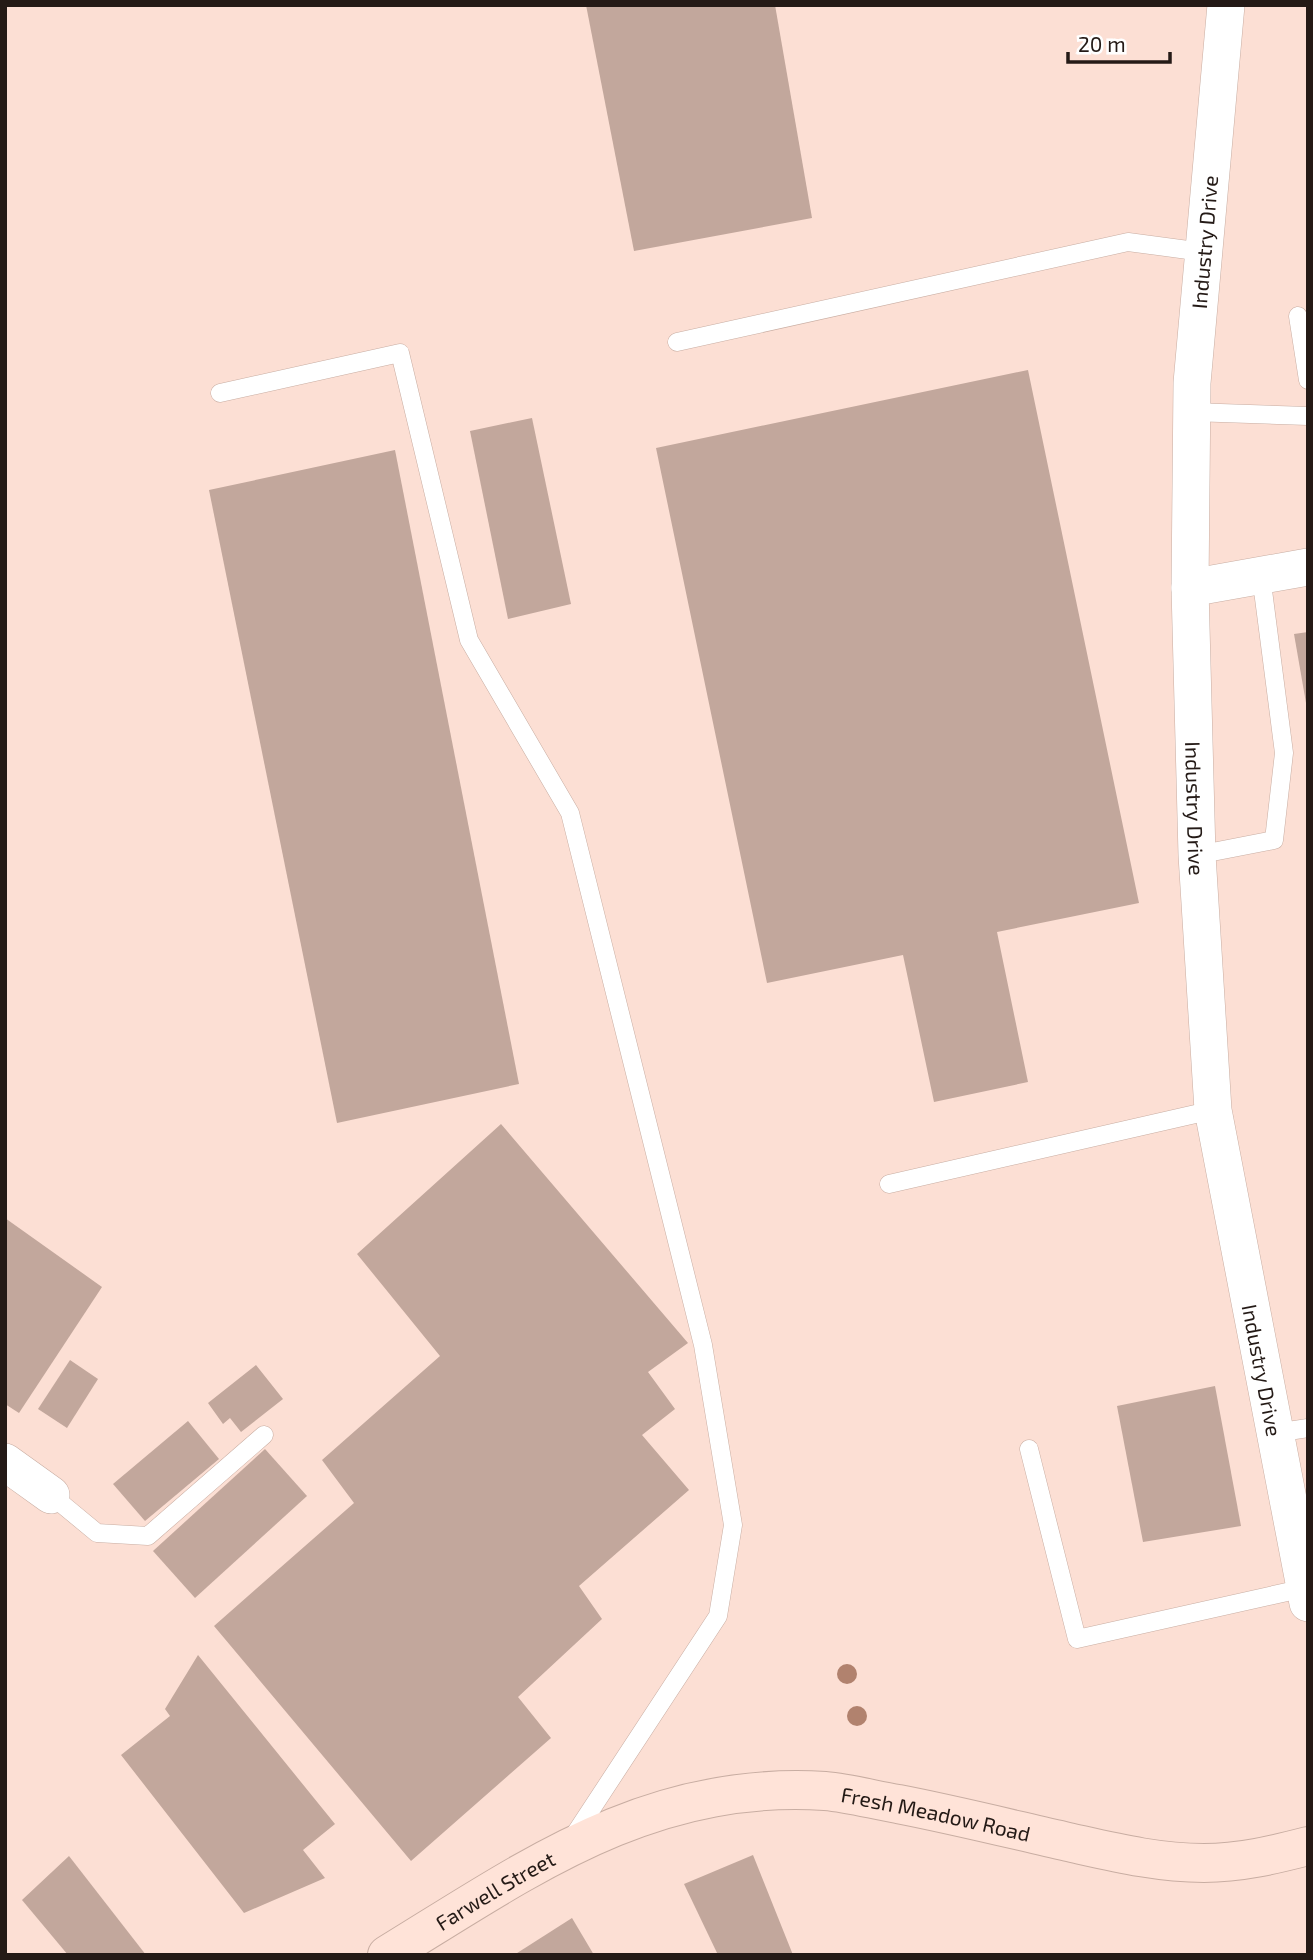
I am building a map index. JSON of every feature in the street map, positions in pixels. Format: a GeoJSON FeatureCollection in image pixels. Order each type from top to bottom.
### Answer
{"type":"FeatureCollection","features":[{"type":"Feature","properties":{"kind":"street","name":"Industry Drive"},"geometry":{"type":"LineString","coordinates":[[1226,5],[1191,412],[1190,588],[1197,855],[1213,1110],[1291,1431],[1306,1595]]}},
{"type":"Feature","properties":{"kind":"street"},"geometry":{"type":"LineString","coordinates":[[1190,588],[1308,567]]}},
{"type":"Feature","properties":{"kind":"street"},"geometry":{"type":"LineString","coordinates":[[5,1462],[51,1495]]}},
{"type":"Feature","properties":{"kind":"street","name":"Fresh Meadow Road"},"geometry":{"type":"LineString","coordinates":[[568,1846],[610,1826],[681,1805],[743,1792],[826,1791],[921,1809],[1139,1858],[1204,1863],[1261,1858],[1308,1846]]}},
{"type":"Feature","properties":{"kind":"street","name":"Farwell Street"},"geometry":{"type":"LineString","coordinates":[[387,1955],[568,1846]]}},
{"type":"Feature","properties":{"kind":"lane"},"geometry":{"type":"LineString","coordinates":[[677,342],[1128,242],[1203,252]]}},
{"type":"Feature","properties":{"kind":"lane"},"geometry":{"type":"LineString","coordinates":[[1298,316],[1308,380]]}},
{"type":"Feature","properties":{"kind":"lane"},"geometry":{"type":"LineString","coordinates":[[220,393],[400,353],[469,640],[570,813],[703,1345],[733,1525],[718,1616],[568,1846]]}},
{"type":"Feature","properties":{"kind":"lane"},"geometry":{"type":"LineString","coordinates":[[1191,412],[1308,416]]}},
{"type":"Feature","properties":{"kind":"lane"},"geometry":{"type":"LineString","coordinates":[[1197,855],[1274,840],[1284,753],[1261,575]]}},
{"type":"Feature","properties":{"kind":"lane"},"geometry":{"type":"LineString","coordinates":[[889,1184],[1213,1110]]}},
{"type":"Feature","properties":{"kind":"lane"},"geometry":{"type":"LineString","coordinates":[[51,1495],[97,1532],[148,1536],[264,1435]]}},
{"type":"Feature","properties":{"kind":"lane"},"geometry":{"type":"LineString","coordinates":[[1029,1449],[1077,1639],[1306,1595]]}},
{"type":"Feature","properties":{"kind":"building"},"geometry":{"type":"Polygon","coordinates":[[[586,5],[775,5],[812,218],[634,251],[586,5]]]}},
{"type":"Feature","properties":{"kind":"building"},"geometry":{"type":"Polygon","coordinates":[[[1028,370],[1139,903],[997,932],[1028,1082],[934,1102],[903,955],[767,983],[656,448],[1028,370]]]}},
{"type":"Feature","properties":{"kind":"building"},"geometry":{"type":"Polygon","coordinates":[[[532,418],[571,604],[508,619],[470,431],[532,418]]]}},
{"type":"Feature","properties":{"kind":"building"},"geometry":{"type":"Polygon","coordinates":[[[395,450],[519,1084],[337,1123],[209,490],[395,450]]]}},
{"type":"Feature","properties":{"kind":"building"},"geometry":{"type":"Polygon","coordinates":[[[1308,632],[1308,702],[1306,703],[1294,634],[1308,632]]]}},
{"type":"Feature","properties":{"kind":"building"},"geometry":{"type":"Polygon","coordinates":[[[501,1124],[688,1343],[648,1372],[675,1409],[642,1435],[689,1490],[579,1586],[602,1619],[518,1697],[551,1738],[411,1861],[214,1626],[354,1503],[322,1460],[440,1356],[357,1254],[501,1124]]]}},
{"type":"Feature","properties":{"kind":"building"},"geometry":{"type":"Polygon","coordinates":[[[5,1218],[102,1287],[19,1413],[5,1404],[5,1218]]]}},
{"type":"Feature","properties":{"kind":"building"},"geometry":{"type":"Polygon","coordinates":[[[70,1360],[98,1379],[67,1428],[38,1409],[70,1360]]]}},
{"type":"Feature","properties":{"kind":"building"},"geometry":{"type":"Polygon","coordinates":[[[256,1365],[283,1399],[241,1432],[230,1418],[223,1424],[208,1403],[256,1365]]]}},
{"type":"Feature","properties":{"kind":"building"},"geometry":{"type":"Polygon","coordinates":[[[1215,1386],[1241,1526],[1143,1542],[1117,1406],[1215,1386]]]}},
{"type":"Feature","properties":{"kind":"building"},"geometry":{"type":"Polygon","coordinates":[[[188,1421],[219,1459],[145,1521],[113,1484],[188,1421]]]}},
{"type":"Feature","properties":{"kind":"building"},"geometry":{"type":"Polygon","coordinates":[[[265,1449],[307,1496],[195,1598],[153,1551],[265,1449]]]}},
{"type":"Feature","properties":{"kind":"building"},"geometry":{"type":"Polygon","coordinates":[[[198,1655],[335,1824],[303,1850],[325,1878],[244,1913],[121,1755],[170,1716],[165,1709],[198,1655]]]}},
{"type":"Feature","properties":{"kind":"building"},"geometry":{"type":"Polygon","coordinates":[[[753,1855],[793,1955],[718,1955],[684,1884],[753,1855]]]}},
{"type":"Feature","properties":{"kind":"building"},"geometry":{"type":"Polygon","coordinates":[[[69,1856],[146,1955],[68,1955],[22,1900],[69,1856]]]}},
{"type":"Feature","properties":{"kind":"building"},"geometry":{"type":"Polygon","coordinates":[[[572,1918],[594,1955],[514,1955],[572,1918]]]}}]}
